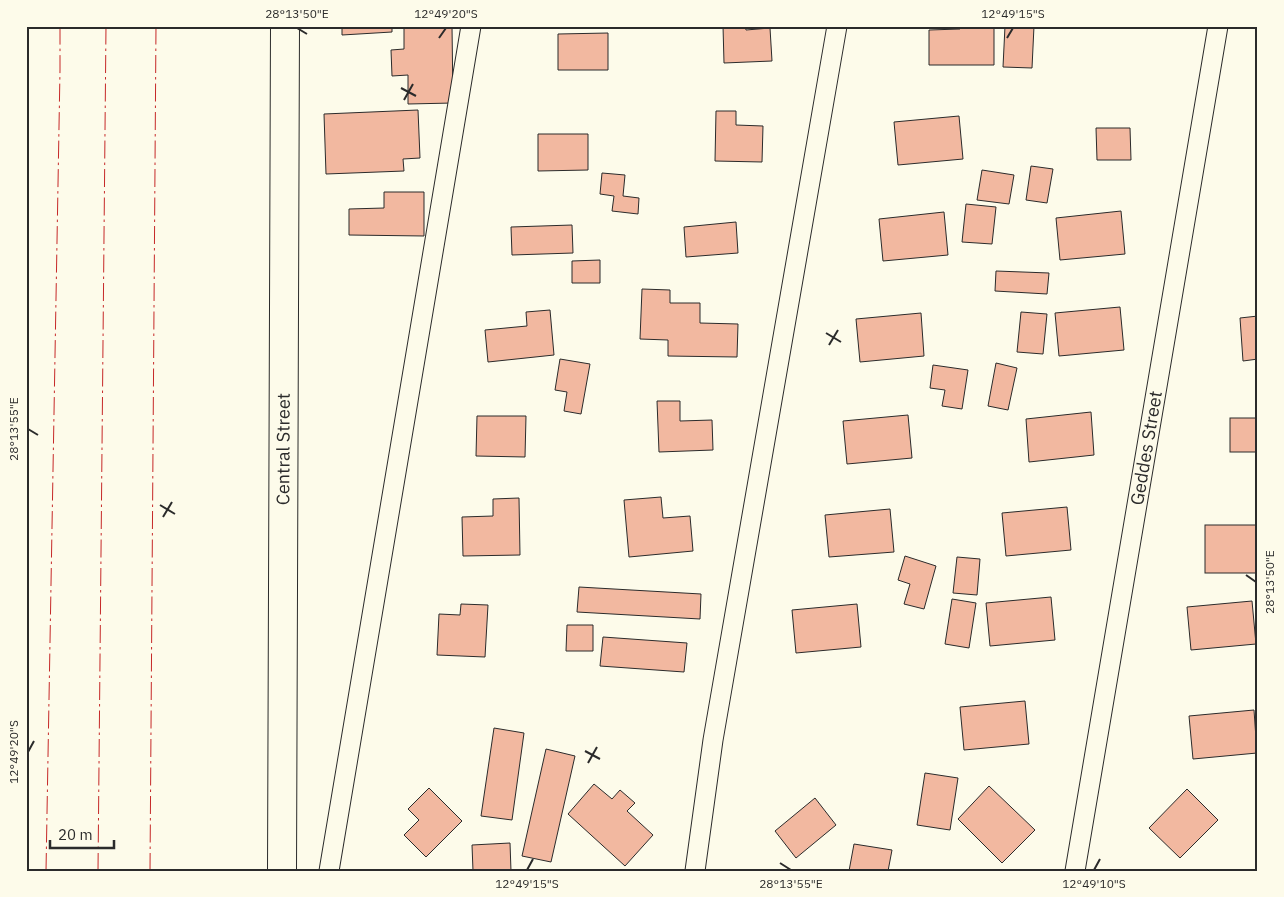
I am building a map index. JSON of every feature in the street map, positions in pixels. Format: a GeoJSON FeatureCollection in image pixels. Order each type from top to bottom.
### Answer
{"type":"FeatureCollection","features":[{"type":"Feature","properties":{"kind":"main road","name":"Central Street"},"geometry":{"type":"LineString","coordinates":[[282,871],[285,26]]}},
{"type":"Feature","properties":{"kind":"street"},"geometry":{"type":"LineString","coordinates":[[329,871],[471,26]]}},
{"type":"Feature","properties":{"kind":"street"},"geometry":{"type":"LineString","coordinates":[[695,871],[713,740],[837,26]]}},
{"type":"Feature","properties":{"kind":"street","name":"Geddes Street"},"geometry":{"type":"LineString","coordinates":[[1075,871],[1218,26]]}},
{"type":"Feature","properties":{"kind":"building"},"geometry":{"type":"Polygon","coordinates":[[[342,26],[392,26],[392,32],[342,35],[342,26]]]}},
{"type":"Feature","properties":{"kind":"building"},"geometry":{"type":"Polygon","coordinates":[[[404,26],[452,26],[453,103],[408,104],[408,75],[392,76],[391,50],[404,49],[404,26]]]}},
{"type":"Feature","properties":{"kind":"building"},"geometry":{"type":"Polygon","coordinates":[[[723,26],[745,26],[746,30],[770,28],[772,61],[724,63],[723,26]]]}},
{"type":"Feature","properties":{"kind":"building"},"geometry":{"type":"Polygon","coordinates":[[[960,26],[994,28],[994,65],[929,65],[929,30],[960,29],[960,26]]]}},
{"type":"Feature","properties":{"kind":"building"},"geometry":{"type":"Polygon","coordinates":[[[1005,26],[1034,26],[1032,68],[1003,67],[1005,26]]]}},
{"type":"Feature","properties":{"kind":"building"},"geometry":{"type":"Polygon","coordinates":[[[608,33],[608,70],[558,70],[558,34],[608,33]]]}},
{"type":"Feature","properties":{"kind":"building"},"geometry":{"type":"Polygon","coordinates":[[[418,110],[420,158],[403,159],[404,171],[326,174],[324,114],[418,110]]]}},
{"type":"Feature","properties":{"kind":"building"},"geometry":{"type":"Polygon","coordinates":[[[716,111],[736,111],[736,125],[763,126],[762,162],[715,161],[716,111]]]}},
{"type":"Feature","properties":{"kind":"building"},"geometry":{"type":"Polygon","coordinates":[[[959,116],[963,159],[898,165],[894,122],[959,116]]]}},
{"type":"Feature","properties":{"kind":"building"},"geometry":{"type":"Polygon","coordinates":[[[1096,128],[1130,128],[1131,160],[1097,160],[1096,128]]]}},
{"type":"Feature","properties":{"kind":"building"},"geometry":{"type":"Polygon","coordinates":[[[538,134],[588,134],[588,170],[538,171],[538,134]]]}},
{"type":"Feature","properties":{"kind":"building"},"geometry":{"type":"Polygon","coordinates":[[[1031,166],[1053,169],[1047,203],[1026,200],[1031,166]]]}},
{"type":"Feature","properties":{"kind":"building"},"geometry":{"type":"Polygon","coordinates":[[[982,170],[1014,175],[1009,204],[977,200],[982,170]]]}},
{"type":"Feature","properties":{"kind":"building"},"geometry":{"type":"Polygon","coordinates":[[[602,173],[625,175],[623,196],[639,198],[638,214],[612,211],[614,196],[600,194],[602,173]]]}},
{"type":"Feature","properties":{"kind":"building"},"geometry":{"type":"Polygon","coordinates":[[[384,192],[424,192],[424,236],[349,235],[349,209],[384,208],[384,192]]]}},
{"type":"Feature","properties":{"kind":"building"},"geometry":{"type":"Polygon","coordinates":[[[966,204],[996,207],[992,244],[962,242],[966,204]]]}},
{"type":"Feature","properties":{"kind":"building"},"geometry":{"type":"Polygon","coordinates":[[[1121,211],[1125,254],[1060,260],[1056,218],[1121,211]]]}},
{"type":"Feature","properties":{"kind":"building"},"geometry":{"type":"Polygon","coordinates":[[[944,212],[948,255],[883,261],[879,219],[944,212]]]}},
{"type":"Feature","properties":{"kind":"building"},"geometry":{"type":"Polygon","coordinates":[[[736,222],[738,253],[686,257],[684,227],[736,222]]]}},
{"type":"Feature","properties":{"kind":"building"},"geometry":{"type":"Polygon","coordinates":[[[572,225],[573,253],[512,255],[511,227],[572,225]]]}},
{"type":"Feature","properties":{"kind":"building"},"geometry":{"type":"Polygon","coordinates":[[[600,260],[600,283],[572,283],[572,261],[600,260]]]}},
{"type":"Feature","properties":{"kind":"building"},"geometry":{"type":"Polygon","coordinates":[[[996,271],[1049,273],[1047,294],[995,291],[996,271]]]}},
{"type":"Feature","properties":{"kind":"building"},"geometry":{"type":"Polygon","coordinates":[[[642,289],[670,290],[670,303],[700,303],[700,323],[738,324],[737,357],[668,356],[668,340],[640,339],[642,289]]]}},
{"type":"Feature","properties":{"kind":"building"},"geometry":{"type":"Polygon","coordinates":[[[1120,307],[1124,350],[1059,356],[1055,313],[1120,307]]]}},
{"type":"Feature","properties":{"kind":"building"},"geometry":{"type":"Polygon","coordinates":[[[550,310],[554,355],[488,362],[485,330],[527,326],[526,312],[550,310]]]}},
{"type":"Feature","properties":{"kind":"building"},"geometry":{"type":"Polygon","coordinates":[[[1021,312],[1047,314],[1043,354],[1017,352],[1021,312]]]}},
{"type":"Feature","properties":{"kind":"building"},"geometry":{"type":"Polygon","coordinates":[[[921,313],[924,356],[860,362],[856,319],[921,313]]]}},
{"type":"Feature","properties":{"kind":"building"},"geometry":{"type":"Polygon","coordinates":[[[1258,316],[1258,359],[1243,361],[1240,318],[1258,316]]]}},
{"type":"Feature","properties":{"kind":"building"},"geometry":{"type":"Polygon","coordinates":[[[560,359],[590,364],[581,414],[564,411],[567,392],[555,390],[560,359]]]}},
{"type":"Feature","properties":{"kind":"building"},"geometry":{"type":"Polygon","coordinates":[[[996,363],[1017,368],[1008,410],[988,406],[996,363]]]}},
{"type":"Feature","properties":{"kind":"building"},"geometry":{"type":"Polygon","coordinates":[[[933,365],[968,370],[962,409],[942,406],[945,390],[930,388],[933,365]]]}},
{"type":"Feature","properties":{"kind":"building"},"geometry":{"type":"Polygon","coordinates":[[[657,401],[680,401],[680,421],[712,420],[713,450],[659,452],[657,401]]]}},
{"type":"Feature","properties":{"kind":"building"},"geometry":{"type":"Polygon","coordinates":[[[1091,412],[1094,455],[1029,462],[1026,419],[1091,412]]]}},
{"type":"Feature","properties":{"kind":"building"},"geometry":{"type":"Polygon","coordinates":[[[908,415],[912,458],[847,464],[843,421],[908,415]]]}},
{"type":"Feature","properties":{"kind":"building"},"geometry":{"type":"Polygon","coordinates":[[[477,416],[526,416],[525,457],[476,456],[477,416]]]}},
{"type":"Feature","properties":{"kind":"building"},"geometry":{"type":"Polygon","coordinates":[[[1230,418],[1258,418],[1258,452],[1230,452],[1230,418]]]}},
{"type":"Feature","properties":{"kind":"building"},"geometry":{"type":"Polygon","coordinates":[[[661,497],[663,518],[690,516],[693,551],[629,557],[624,500],[661,497]]]}},
{"type":"Feature","properties":{"kind":"building"},"geometry":{"type":"Polygon","coordinates":[[[519,498],[520,555],[463,556],[462,517],[493,516],[493,499],[519,498]]]}},
{"type":"Feature","properties":{"kind":"building"},"geometry":{"type":"Polygon","coordinates":[[[1067,507],[1071,550],[1006,556],[1002,513],[1067,507]]]}},
{"type":"Feature","properties":{"kind":"building"},"geometry":{"type":"Polygon","coordinates":[[[890,509],[894,552],[829,557],[825,515],[890,509]]]}},
{"type":"Feature","properties":{"kind":"building"},"geometry":{"type":"Polygon","coordinates":[[[1205,525],[1258,525],[1258,573],[1205,573],[1205,525]]]}},
{"type":"Feature","properties":{"kind":"building"},"geometry":{"type":"Polygon","coordinates":[[[905,556],[936,566],[924,609],[904,604],[910,584],[898,580],[905,556]]]}},
{"type":"Feature","properties":{"kind":"building"},"geometry":{"type":"Polygon","coordinates":[[[957,557],[980,559],[977,595],[953,593],[957,557]]]}},
{"type":"Feature","properties":{"kind":"building"},"geometry":{"type":"Polygon","coordinates":[[[579,587],[701,594],[700,619],[577,612],[579,587]]]}},
{"type":"Feature","properties":{"kind":"building"},"geometry":{"type":"Polygon","coordinates":[[[1051,597],[1055,640],[990,646],[986,603],[1051,597]]]}},
{"type":"Feature","properties":{"kind":"building"},"geometry":{"type":"Polygon","coordinates":[[[952,599],[976,603],[969,648],[945,644],[952,599]]]}},
{"type":"Feature","properties":{"kind":"building"},"geometry":{"type":"Polygon","coordinates":[[[1252,601],[1256,644],[1191,650],[1187,607],[1252,601]]]}},
{"type":"Feature","properties":{"kind":"building"},"geometry":{"type":"Polygon","coordinates":[[[461,604],[488,605],[485,657],[437,655],[439,614],[460,615],[461,604]]]}},
{"type":"Feature","properties":{"kind":"building"},"geometry":{"type":"Polygon","coordinates":[[[857,604],[861,647],[796,653],[792,610],[857,604]]]}},
{"type":"Feature","properties":{"kind":"building"},"geometry":{"type":"Polygon","coordinates":[[[567,625],[593,625],[593,651],[566,651],[567,625]]]}},
{"type":"Feature","properties":{"kind":"building"},"geometry":{"type":"Polygon","coordinates":[[[603,637],[687,643],[684,672],[600,666],[603,637]]]}},
{"type":"Feature","properties":{"kind":"building"},"geometry":{"type":"Polygon","coordinates":[[[1025,701],[1029,744],[964,750],[960,707],[1025,701]]]}},
{"type":"Feature","properties":{"kind":"building"},"geometry":{"type":"Polygon","coordinates":[[[1254,710],[1257,753],[1193,759],[1189,716],[1254,710]]]}},
{"type":"Feature","properties":{"kind":"building"},"geometry":{"type":"Polygon","coordinates":[[[494,728],[524,733],[512,820],[481,816],[494,728]]]}},
{"type":"Feature","properties":{"kind":"building"},"geometry":{"type":"Polygon","coordinates":[[[546,749],[575,756],[551,862],[522,856],[546,749]]]}},
{"type":"Feature","properties":{"kind":"building"},"geometry":{"type":"Polygon","coordinates":[[[925,773],[958,778],[950,830],[917,825],[925,773]]]}},
{"type":"Feature","properties":{"kind":"building"},"geometry":{"type":"Polygon","coordinates":[[[594,784],[612,799],[620,790],[635,803],[627,811],[653,835],[625,866],[568,814],[594,784]]]}},
{"type":"Feature","properties":{"kind":"building"},"geometry":{"type":"Polygon","coordinates":[[[989,786],[1035,830],[1002,863],[958,819],[989,786]]]}},
{"type":"Feature","properties":{"kind":"building"},"geometry":{"type":"Polygon","coordinates":[[[429,788],[462,821],[426,857],[404,835],[419,820],[408,809],[429,788]]]}},
{"type":"Feature","properties":{"kind":"building"},"geometry":{"type":"Polygon","coordinates":[[[1187,789],[1218,820],[1180,858],[1149,828],[1187,789]]]}},
{"type":"Feature","properties":{"kind":"building"},"geometry":{"type":"Polygon","coordinates":[[[815,798],[836,825],[796,858],[775,831],[815,798]]]}},
{"type":"Feature","properties":{"kind":"building"},"geometry":{"type":"Polygon","coordinates":[[[510,843],[511,871],[473,871],[472,845],[510,843]]]}},
{"type":"Feature","properties":{"kind":"building"},"geometry":{"type":"Polygon","coordinates":[[[854,844],[892,850],[888,871],[849,871],[854,844]]]}},
{"type":"Feature","properties":{"kind":"power"},"geometry":{"type":"LineString","coordinates":[[46,871],[60,26]]}},
{"type":"Feature","properties":{"kind":"power"},"geometry":{"type":"LineString","coordinates":[[98,871],[106,26]]}},
{"type":"Feature","properties":{"kind":"power"},"geometry":{"type":"LineString","coordinates":[[150,871],[156,26]]}}]}
